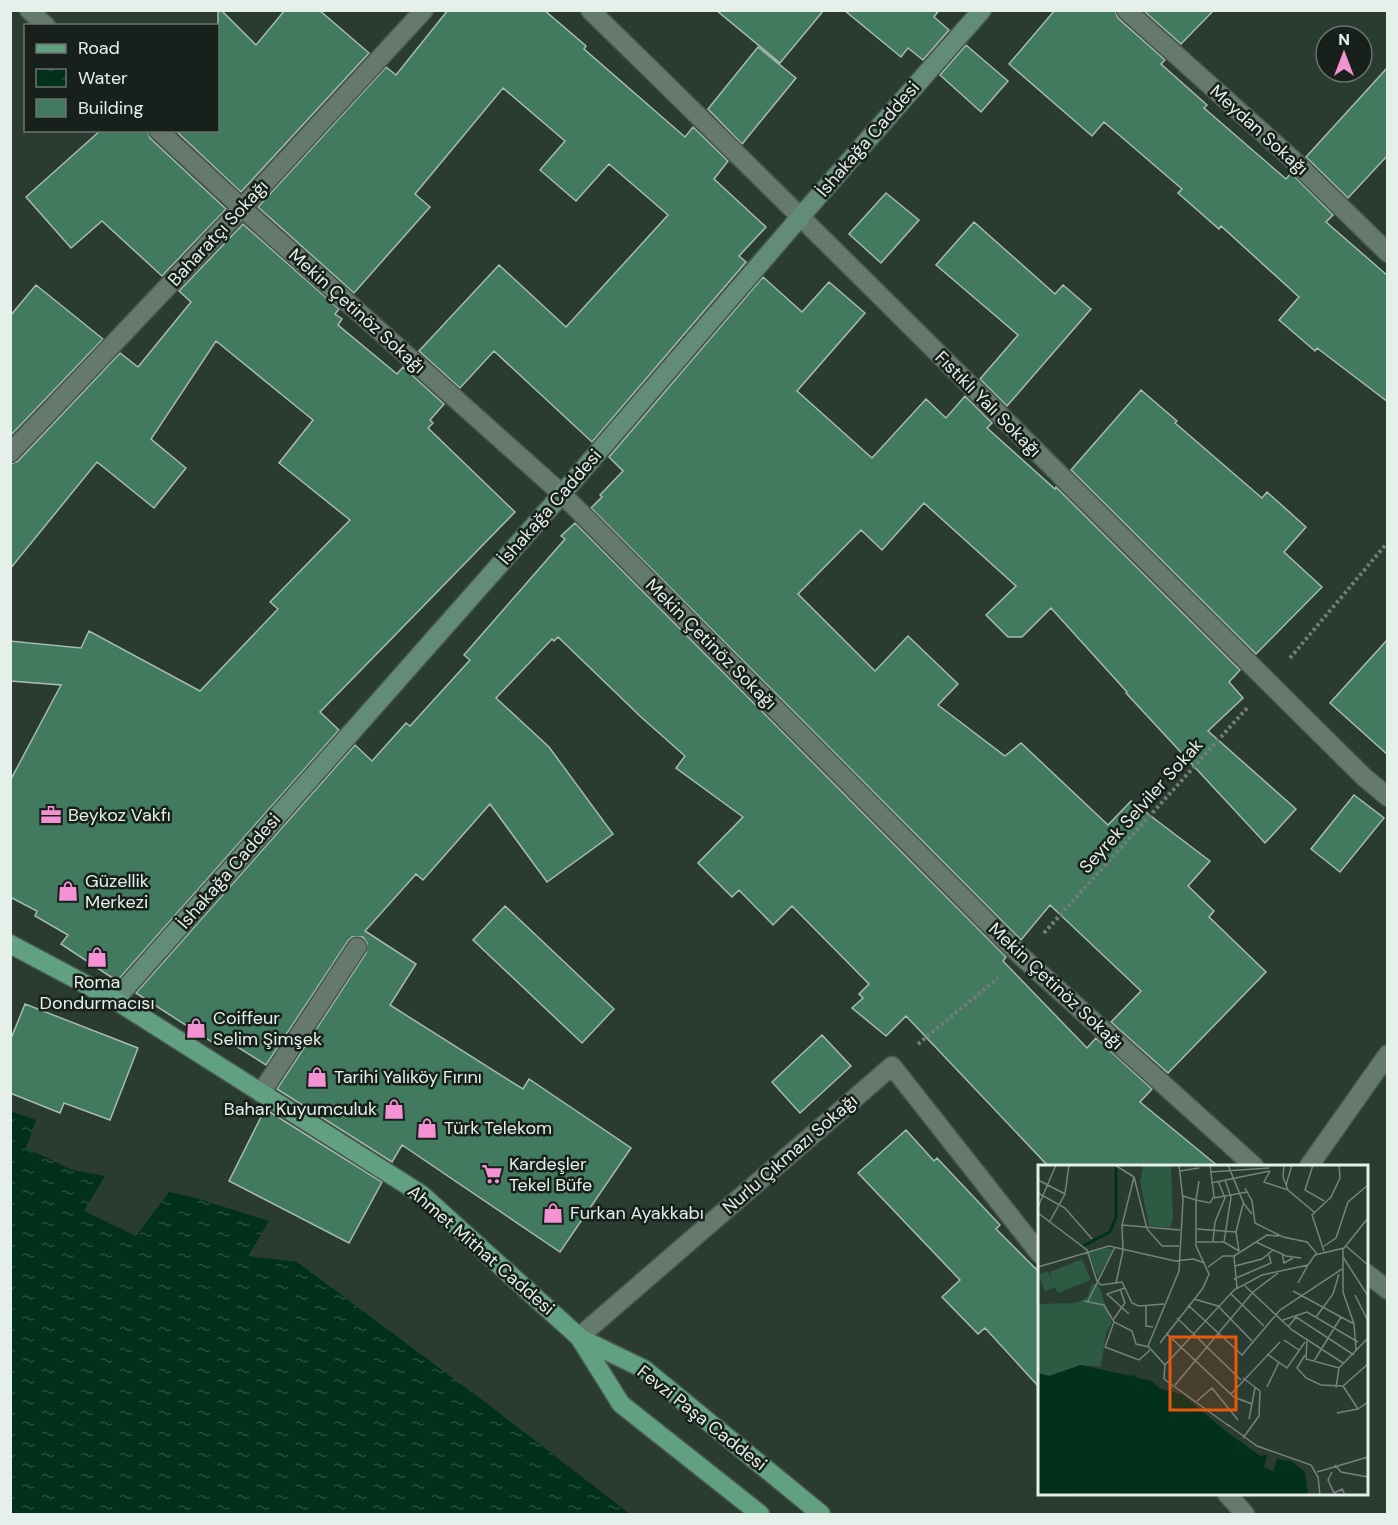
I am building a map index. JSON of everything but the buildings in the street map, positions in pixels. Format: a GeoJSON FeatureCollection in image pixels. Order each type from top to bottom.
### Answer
{"type":"FeatureCollection","features":[{"type":"Feature","properties":{"kind":"main road","name":"Ahmet Mithat Caddesi"},"geometry":{"type":"LineString","coordinates":[[10,944],[115,1000],[421,1194],[579,1337]]}},
{"type":"Feature","properties":{"kind":"main road","name":"Fevzi Paşa Caddesi"},"geometry":{"type":"LineString","coordinates":[[579,1337],[621,1404],[760,1515]]}},
{"type":"Feature","properties":{"kind":"main road","name":"Fevzi Paşa Caddesi"},"geometry":{"type":"LineString","coordinates":[[579,1337],[644,1369],[821,1515]]}},
{"type":"Feature","properties":{"kind":"street"},"geometry":{"type":"LineString","coordinates":[[30,10],[44,24]]}},
{"type":"Feature","properties":{"kind":"street","name":"Baharatçı Sokağı"},"geometry":{"type":"LineString","coordinates":[[10,453],[242,208],[423,10]]}},
{"type":"Feature","properties":{"kind":"street","name":"Fıstıklı Yalı Sokağı"},"geometry":{"type":"LineString","coordinates":[[590,10],[801,216],[1364,777],[1388,797]]}},
{"type":"Feature","properties":{"kind":"street","name":"İshakağa Caddesi"},"geometry":{"type":"LineString","coordinates":[[115,1000],[562,494],[982,10]]}},
{"type":"Feature","properties":{"kind":"street","name":"Meydan Sokağı"},"geometry":{"type":"LineString","coordinates":[[1126,10],[1291,158],[1388,253]]}},
{"type":"Feature","properties":{"kind":"street","name":"Mekin Çetinöz Sokağı"},"geometry":{"type":"LineString","coordinates":[[160,132],[562,494],[1022,957],[1252,1165]]}},
{"type":"Feature","properties":{"kind":"street"},"geometry":{"type":"LineString","coordinates":[[261,1093],[357,947]]}},
{"type":"Feature","properties":{"kind":"street"},"geometry":{"type":"LineString","coordinates":[[1310,1165],[1388,1054]]}},
{"type":"Feature","properties":{"kind":"street"},"geometry":{"type":"LineString","coordinates":[[892,1066],[1038,1251]]}},
{"type":"Feature","properties":{"kind":"street","name":"Nurlu Çıkmazı Sokağı"},"geometry":{"type":"LineString","coordinates":[[579,1337],[892,1066]]}},
{"type":"Feature","properties":{"kind":"street"},"geometry":{"type":"LineString","coordinates":[[1368,1275],[1388,1290]]}},
{"type":"Feature","properties":{"kind":"street"},"geometry":{"type":"LineString","coordinates":[[1228,1495],[1245,1515]]}},
{"type":"Feature","properties":{"kind":"path","name":"Seyrek Selviler Sokak"},"geometry":{"type":"LineString","coordinates":[[892,1066],[1022,957],[1269,683],[1388,542]]}},
{"type":"Feature","properties":{"kind":"water"},"geometry":{"type":"Polygon","coordinates":[[[10,1111],[36,1120],[26,1148],[72,1170],[105,1176],[84,1211],[136,1236],[169,1192],[269,1221],[248,1256],[297,1262],[489,1405],[630,1514],[11,1514],[10,1111]]]}},
{"type":"Feature","properties":{"kind":"place","name":"Beykoz Vakfı"},"geometry":{"type":"Point","coordinates":[51,815]}},
{"type":"Feature","properties":{"kind":"place","name":"Güzellik Merkezi"},"geometry":{"type":"Point","coordinates":[68,891]}},
{"type":"Feature","properties":{"kind":"place","name":"Roma Dondurmacısı"},"geometry":{"type":"Point","coordinates":[97,957]}},
{"type":"Feature","properties":{"kind":"place","name":"Coiffeur Selim Şimşek"},"geometry":{"type":"Point","coordinates":[196,1028]}},
{"type":"Feature","properties":{"kind":"place","name":"Tarihi Yalıköy Fırını"},"geometry":{"type":"Point","coordinates":[317,1077]}},
{"type":"Feature","properties":{"kind":"place","name":"Bahar Kuyumculuk"},"geometry":{"type":"Point","coordinates":[394,1109]}},
{"type":"Feature","properties":{"kind":"place","name":"Türk Telekom"},"geometry":{"type":"Point","coordinates":[427,1128]}},
{"type":"Feature","properties":{"kind":"place","name":"Kardeşler Tekel Büfe"},"geometry":{"type":"Point","coordinates":[492,1174]}},
{"type":"Feature","properties":{"kind":"place","name":"Furkan Ayakkabı"},"geometry":{"type":"Point","coordinates":[553,1213]}}]}
